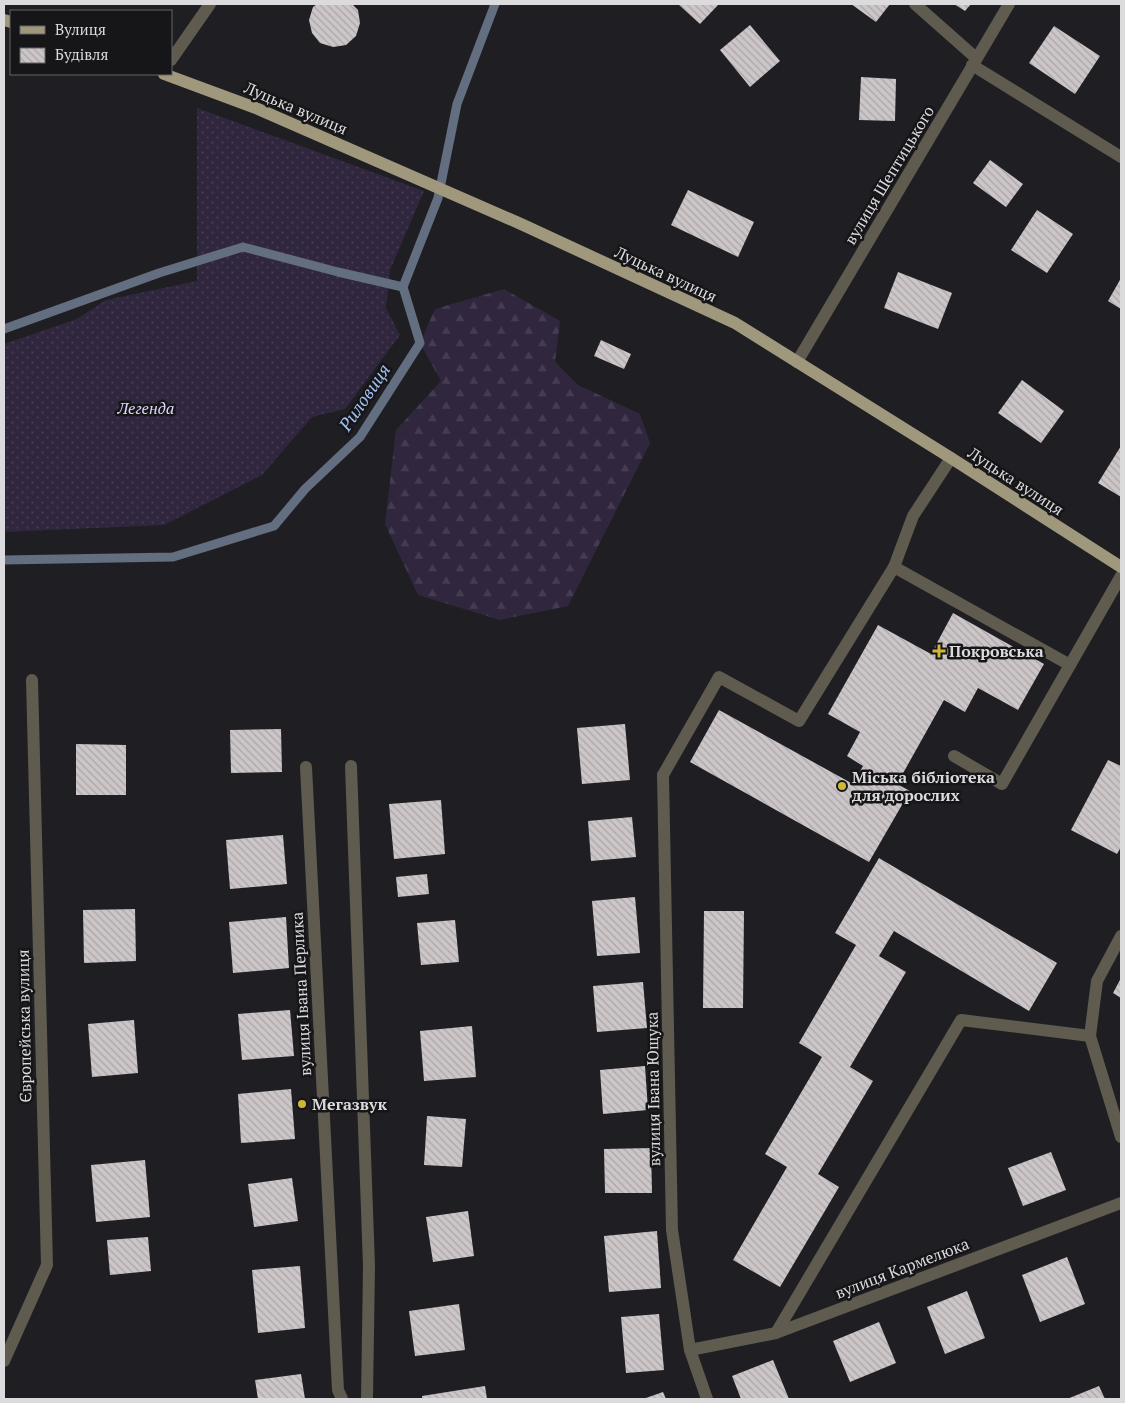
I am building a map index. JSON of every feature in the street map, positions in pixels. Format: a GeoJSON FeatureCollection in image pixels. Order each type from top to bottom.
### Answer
{"type":"FeatureCollection","features":[{"type":"Feature","properties":{"kind":"main road","name":"Луцька вулиця"},"geometry":{"type":"LineString","coordinates":[[167,75],[258,109],[401,171],[735,323],[1121,567]]}},
{"type":"Feature","properties":{"kind":"street"},"geometry":{"type":"LineString","coordinates":[[172,59],[210,4]]}},
{"type":"Feature","properties":{"kind":"street"},"geometry":{"type":"LineString","coordinates":[[915,4],[974,62],[1121,157]]}},
{"type":"Feature","properties":{"kind":"street","name":"вулиця Шептицького"},"geometry":{"type":"LineString","coordinates":[[797,362],[1009,4]]}},
{"type":"Feature","properties":{"kind":"street"},"geometry":{"type":"LineString","coordinates":[[951,458],[913,516],[894,567],[1070,664]]}},
{"type":"Feature","properties":{"kind":"street","name":"вулиця Івана Ющука"},"geometry":{"type":"LineString","coordinates":[[707,1399],[690,1350],[672,1230],[663,774],[719,677],[799,721],[894,567]]}},
{"type":"Feature","properties":{"kind":"street"},"geometry":{"type":"LineString","coordinates":[[954,756],[1002,784],[1121,576]]}},
{"type":"Feature","properties":{"kind":"street","name":"Європейська вулиця"},"geometry":{"type":"LineString","coordinates":[[4,1361],[46,1265],[32,680]]}},
{"type":"Feature","properties":{"kind":"street"},"geometry":{"type":"LineString","coordinates":[[351,766],[369,1266],[367,1399]]}},
{"type":"Feature","properties":{"kind":"street","name":"вулиця Івана Перлика"},"geometry":{"type":"LineString","coordinates":[[306,767],[338,1390],[342,1399]]}},
{"type":"Feature","properties":{"kind":"street"},"geometry":{"type":"LineString","coordinates":[[1121,936],[1098,981],[1090,1036],[1121,1137]]}},
{"type":"Feature","properties":{"kind":"street"},"geometry":{"type":"LineString","coordinates":[[776,1333],[962,1020],[1090,1036]]}},
{"type":"Feature","properties":{"kind":"street","name":"вулиця Кармелюка"},"geometry":{"type":"LineString","coordinates":[[690,1350],[776,1333],[1121,1202]]}},
{"type":"Feature","properties":{"kind":"green space","name":"Легенда"},"geometry":{"type":"Polygon","coordinates":[[[197,108],[424,191],[390,270],[386,308],[400,335],[345,409],[312,417],[262,475],[164,525],[4,532],[4,344],[77,319],[106,300],[197,281],[197,108]]]}},
{"type":"Feature","properties":{"kind":"green space"},"geometry":{"type":"Polygon","coordinates":[[[504,289],[560,321],[555,362],[578,385],[640,414],[650,443],[568,606],[500,620],[418,595],[385,524],[396,430],[441,381],[420,343],[435,309],[504,289]]]}},
{"type":"Feature","properties":{"kind":"building"},"geometry":{"type":"Polygon","coordinates":[[[317,4],[352,4],[358,10],[360,23],[356,36],[346,45],[333,47],[320,43],[312,33],[309,20],[313,7],[317,4]]]}},
{"type":"Feature","properties":{"kind":"building"},"geometry":{"type":"Polygon","coordinates":[[[678,4],[719,4],[700,24],[678,4]]]}},
{"type":"Feature","properties":{"kind":"building"},"geometry":{"type":"Polygon","coordinates":[[[851,4],[890,4],[876,22],[851,4]]]}},
{"type":"Feature","properties":{"kind":"building"},"geometry":{"type":"Polygon","coordinates":[[[954,4],[971,4],[965,11],[954,4]]]}},
{"type":"Feature","properties":{"kind":"building"},"geometry":{"type":"Polygon","coordinates":[[[750,25],[780,61],[750,87],[720,50],[750,25]]]}},
{"type":"Feature","properties":{"kind":"building"},"geometry":{"type":"Polygon","coordinates":[[[1054,26],[1100,56],[1075,94],[1029,63],[1054,26]]]}},
{"type":"Feature","properties":{"kind":"building"},"geometry":{"type":"Polygon","coordinates":[[[861,77],[896,79],[895,121],[859,120],[861,77]]]}},
{"type":"Feature","properties":{"kind":"building"},"geometry":{"type":"Polygon","coordinates":[[[990,160],[1023,184],[1006,207],[973,183],[990,160]]]}},
{"type":"Feature","properties":{"kind":"building"},"geometry":{"type":"Polygon","coordinates":[[[688,190],[754,222],[738,257],[671,225],[688,190]]]}},
{"type":"Feature","properties":{"kind":"building"},"geometry":{"type":"Polygon","coordinates":[[[1037,210],[1073,234],[1047,273],[1011,250],[1037,210]]]}},
{"type":"Feature","properties":{"kind":"building"},"geometry":{"type":"Polygon","coordinates":[[[898,272],[952,293],[938,329],[884,308],[898,272]]]}},
{"type":"Feature","properties":{"kind":"building"},"geometry":{"type":"Polygon","coordinates":[[[1121,278],[1121,309],[1108,301],[1121,278]]]}},
{"type":"Feature","properties":{"kind":"building"},"geometry":{"type":"Polygon","coordinates":[[[601,340],[631,354],[624,369],[594,356],[601,340]]]}},
{"type":"Feature","properties":{"kind":"building"},"geometry":{"type":"Polygon","coordinates":[[[1022,380],[1064,411],[1041,443],[998,413],[1022,380]]]}},
{"type":"Feature","properties":{"kind":"building"},"geometry":{"type":"Polygon","coordinates":[[[1121,446],[1121,497],[1098,483],[1121,446]]]}},
{"type":"Feature","properties":{"kind":"building"},"geometry":{"type":"Polygon","coordinates":[[[953,613],[1044,664],[1018,710],[978,688],[965,712],[944,700],[897,784],[910,791],[869,862],[690,762],[719,710],[853,784],[863,766],[847,756],[860,732],[828,714],[878,625],[931,654],[953,613]]]}},
{"type":"Feature","properties":{"kind":"building"},"geometry":{"type":"Polygon","coordinates":[[[625,724],[630,780],[582,784],[577,728],[625,724]]]}},
{"type":"Feature","properties":{"kind":"building"},"geometry":{"type":"Polygon","coordinates":[[[281,729],[282,772],[231,773],[230,730],[281,729]]]}},
{"type":"Feature","properties":{"kind":"building"},"geometry":{"type":"Polygon","coordinates":[[[76,744],[126,745],[126,795],[76,795],[76,744]]]}},
{"type":"Feature","properties":{"kind":"building"},"geometry":{"type":"Polygon","coordinates":[[[1108,760],[1121,766],[1121,847],[1117,854],[1071,830],[1108,760]]]}},
{"type":"Feature","properties":{"kind":"building"},"geometry":{"type":"Polygon","coordinates":[[[441,800],[445,854],[394,859],[389,804],[441,800]]]}},
{"type":"Feature","properties":{"kind":"building"},"geometry":{"type":"Polygon","coordinates":[[[632,817],[636,857],[591,861],[588,821],[632,817]]]}},
{"type":"Feature","properties":{"kind":"building"},"geometry":{"type":"Polygon","coordinates":[[[283,835],[287,884],[230,889],[226,840],[283,835]]]}},
{"type":"Feature","properties":{"kind":"building"},"geometry":{"type":"Polygon","coordinates":[[[879,858],[1057,963],[1029,1011],[894,931],[879,956],[906,972],[850,1067],[873,1081],[818,1174],[839,1187],[780,1287],[733,1260],[787,1167],[765,1154],[822,1057],[799,1043],[856,945],[835,933],[879,858]]]}},
{"type":"Feature","properties":{"kind":"building"},"geometry":{"type":"Polygon","coordinates":[[[427,874],[429,894],[398,897],[396,877],[427,874]]]}},
{"type":"Feature","properties":{"kind":"building"},"geometry":{"type":"Polygon","coordinates":[[[635,897],[640,953],[597,956],[592,901],[635,897]]]}},
{"type":"Feature","properties":{"kind":"building"},"geometry":{"type":"Polygon","coordinates":[[[135,909],[136,961],[84,963],[83,910],[135,909]]]}},
{"type":"Feature","properties":{"kind":"building"},"geometry":{"type":"Polygon","coordinates":[[[704,911],[744,911],[743,1008],[703,1008],[704,911]]]}},
{"type":"Feature","properties":{"kind":"building"},"geometry":{"type":"Polygon","coordinates":[[[286,917],[289,968],[233,973],[229,922],[286,917]]]}},
{"type":"Feature","properties":{"kind":"building"},"geometry":{"type":"Polygon","coordinates":[[[455,920],[459,962],[421,965],[417,923],[455,920]]]}},
{"type":"Feature","properties":{"kind":"building"},"geometry":{"type":"Polygon","coordinates":[[[1121,978],[1121,998],[1113,993],[1121,978]]]}},
{"type":"Feature","properties":{"kind":"building"},"geometry":{"type":"Polygon","coordinates":[[[643,982],[647,1028],[597,1032],[593,986],[643,982]]]}},
{"type":"Feature","properties":{"kind":"building"},"geometry":{"type":"Polygon","coordinates":[[[290,1010],[294,1056],[242,1060],[238,1014],[290,1010]]]}},
{"type":"Feature","properties":{"kind":"building"},"geometry":{"type":"Polygon","coordinates":[[[134,1020],[138,1073],[92,1077],[88,1024],[134,1020]]]}},
{"type":"Feature","properties":{"kind":"building"},"geometry":{"type":"Polygon","coordinates":[[[472,1026],[476,1077],[424,1081],[420,1031],[472,1026]]]}},
{"type":"Feature","properties":{"kind":"building"},"geometry":{"type":"Polygon","coordinates":[[[645,1066],[648,1110],[603,1114],[600,1070],[645,1066]]]}},
{"type":"Feature","properties":{"kind":"building"},"geometry":{"type":"Polygon","coordinates":[[[291,1089],[295,1139],[241,1143],[238,1094],[291,1089]]]}},
{"type":"Feature","properties":{"kind":"building"},"geometry":{"type":"Polygon","coordinates":[[[427,1116],[466,1119],[462,1167],[424,1165],[427,1116]]]}},
{"type":"Feature","properties":{"kind":"building"},"geometry":{"type":"Polygon","coordinates":[[[651,1148],[652,1193],[605,1193],[604,1149],[651,1148]]]}},
{"type":"Feature","properties":{"kind":"building"},"geometry":{"type":"Polygon","coordinates":[[[1051,1152],[1066,1190],[1023,1206],[1008,1168],[1051,1152]]]}},
{"type":"Feature","properties":{"kind":"building"},"geometry":{"type":"Polygon","coordinates":[[[145,1160],[150,1217],[96,1222],[91,1165],[145,1160]]]}},
{"type":"Feature","properties":{"kind":"building"},"geometry":{"type":"Polygon","coordinates":[[[292,1178],[298,1221],[254,1227],[248,1184],[292,1178]]]}},
{"type":"Feature","properties":{"kind":"building"},"geometry":{"type":"Polygon","coordinates":[[[468,1211],[474,1256],[433,1262],[426,1217],[468,1211]]]}},
{"type":"Feature","properties":{"kind":"building"},"geometry":{"type":"Polygon","coordinates":[[[657,1231],[661,1288],[609,1292],[604,1236],[657,1231]]]}},
{"type":"Feature","properties":{"kind":"building"},"geometry":{"type":"Polygon","coordinates":[[[148,1237],[151,1271],[110,1275],[107,1240],[148,1237]]]}},
{"type":"Feature","properties":{"kind":"building"},"geometry":{"type":"Polygon","coordinates":[[[1067,1257],[1085,1304],[1040,1322],[1022,1275],[1067,1257]]]}},
{"type":"Feature","properties":{"kind":"building"},"geometry":{"type":"Polygon","coordinates":[[[300,1266],[305,1328],[258,1333],[252,1270],[300,1266]]]}},
{"type":"Feature","properties":{"kind":"building"},"geometry":{"type":"Polygon","coordinates":[[[967,1291],[985,1338],[945,1354],[927,1307],[967,1291]]]}},
{"type":"Feature","properties":{"kind":"building"},"geometry":{"type":"Polygon","coordinates":[[[459,1304],[465,1350],[415,1356],[409,1311],[459,1304]]]}},
{"type":"Feature","properties":{"kind":"building"},"geometry":{"type":"Polygon","coordinates":[[[659,1314],[664,1370],[626,1373],[621,1317],[659,1314]]]}},
{"type":"Feature","properties":{"kind":"building"},"geometry":{"type":"Polygon","coordinates":[[[879,1322],[896,1363],[850,1382],[833,1341],[879,1322]]]}},
{"type":"Feature","properties":{"kind":"building"},"geometry":{"type":"Polygon","coordinates":[[[773,1360],[789,1399],[741,1399],[732,1376],[773,1360]]]}},
{"type":"Feature","properties":{"kind":"building"},"geometry":{"type":"Polygon","coordinates":[[[301,1374],[305,1399],[258,1399],[255,1380],[301,1374]]]}},
{"type":"Feature","properties":{"kind":"building"},"geometry":{"type":"Polygon","coordinates":[[[485,1386],[487,1399],[422,1399],[422,1396],[485,1386]]]}},
{"type":"Feature","properties":{"kind":"building"},"geometry":{"type":"Polygon","coordinates":[[[1099,1386],[1105,1399],[1067,1399],[1099,1386]]]}},
{"type":"Feature","properties":{"kind":"building"},"geometry":{"type":"Polygon","coordinates":[[[663,1392],[666,1399],[643,1399],[663,1392]]]}},
{"type":"Feature","properties":{"kind":"waterway","name":"Риловиця"},"geometry":{"type":"LineString","coordinates":[[4,560],[173,557],[274,526],[305,489],[360,437],[420,343],[403,287],[438,198],[457,104],[495,4]]}},
{"type":"Feature","properties":{"kind":"waterway"},"geometry":{"type":"LineString","coordinates":[[4,329],[159,273],[243,247],[403,287]]}},
{"type":"Feature","properties":{"kind":"place","name":"Покровська"},"geometry":{"type":"Point","coordinates":[939,651]}},
{"type":"Feature","properties":{"kind":"place","name":"Міська бібліотека для дорослих"},"geometry":{"type":"Point","coordinates":[842,786]}},
{"type":"Feature","properties":{"kind":"place","name":"Мегазвук"},"geometry":{"type":"Point","coordinates":[302,1104]}}]}
